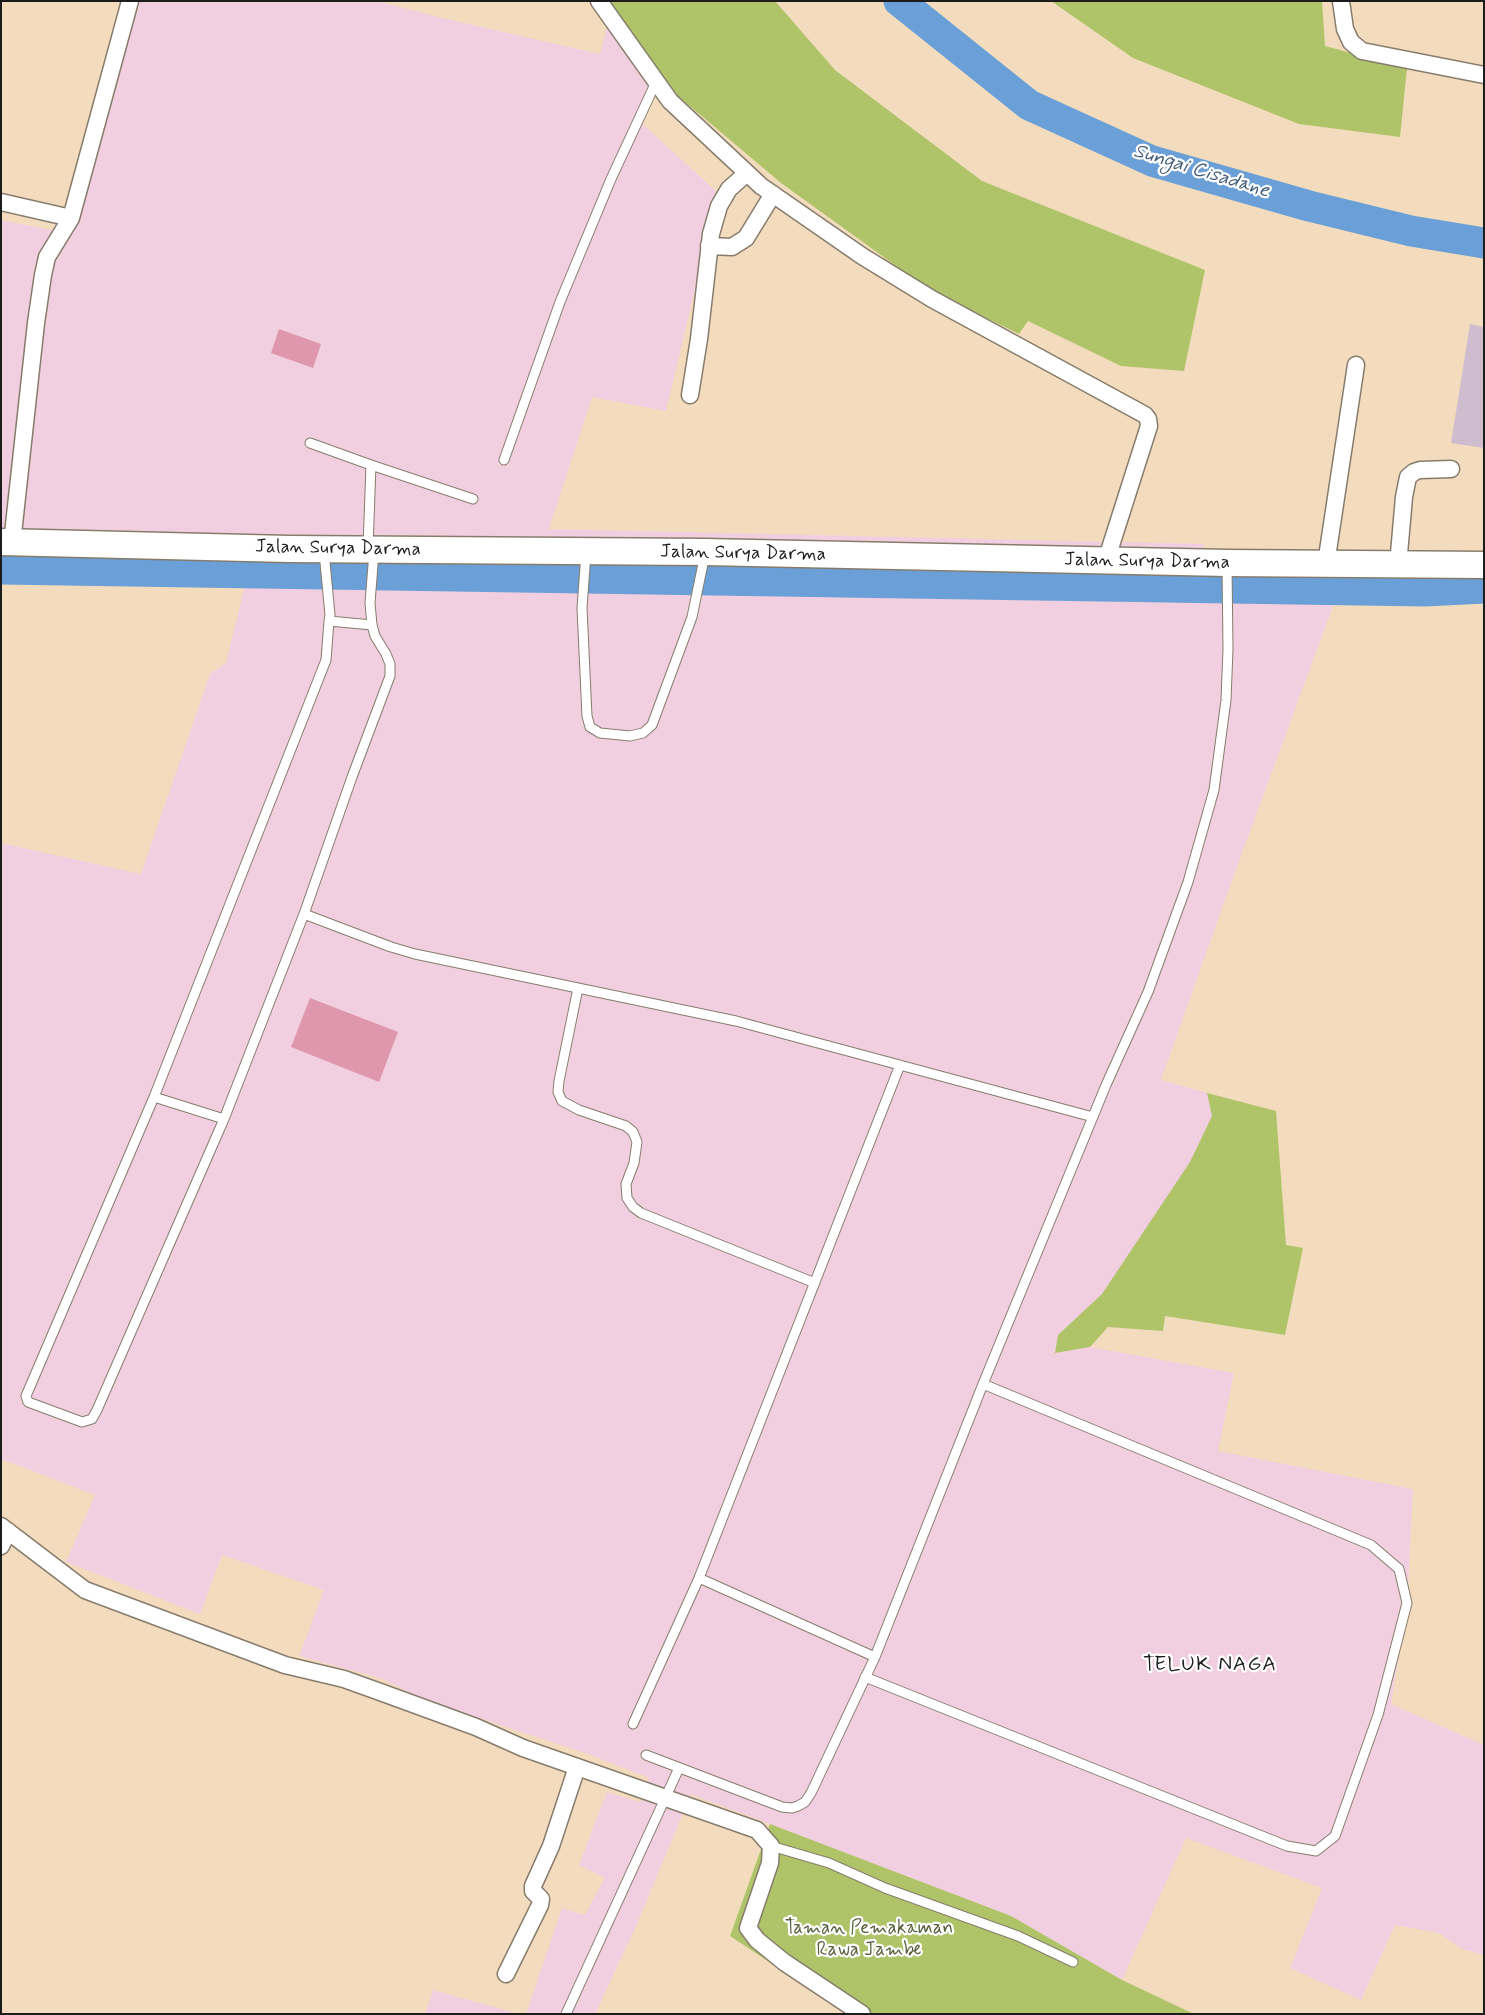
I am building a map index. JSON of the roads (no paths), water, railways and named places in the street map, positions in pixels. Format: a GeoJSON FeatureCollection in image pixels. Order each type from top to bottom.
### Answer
{"type":"FeatureCollection","features":[{"type":"Feature","properties":{"kind":"main road","name":"Jalan Surya Darma"},"geometry":{"type":"LineString","coordinates":[[7,543],[324,556],[1106,561],[1228,567],[1326,564],[1398,566],[1484,565]]}},
{"type":"Feature","properties":{"kind":"street"},"geometry":{"type":"LineString","coordinates":[[7,543],[36,324],[47,257],[70,218],[130,1]]}},
{"type":"Feature","properties":{"kind":"street"},"geometry":{"type":"LineString","coordinates":[[599,1],[670,102],[747,173],[773,194],[862,256],[932,299],[1145,415],[1149,426],[1106,561]]}},
{"type":"Feature","properties":{"kind":"street"},"geometry":{"type":"LineString","coordinates":[[1341,1],[1345,29],[1350,42],[1362,51],[1484,75]]}},
{"type":"Feature","properties":{"kind":"street"},"geometry":{"type":"LineString","coordinates":[[690,395],[699,338],[711,234],[719,206],[729,189],[747,173]]}},
{"type":"Feature","properties":{"kind":"street"},"geometry":{"type":"LineString","coordinates":[[709,246],[732,247],[746,238],[773,194]]}},
{"type":"Feature","properties":{"kind":"street"},"geometry":{"type":"LineString","coordinates":[[1,202],[70,218]]}},
{"type":"Feature","properties":{"kind":"street"},"geometry":{"type":"LineString","coordinates":[[1326,564],[1356,365]]}},
{"type":"Feature","properties":{"kind":"street"},"geometry":{"type":"LineString","coordinates":[[1398,566],[1404,497],[1408,477],[1420,470],[1451,469]]}},
{"type":"Feature","properties":{"kind":"street"},"geometry":{"type":"LineString","coordinates":[[3,1535],[85,1590],[285,1665],[344,1679],[383,1692],[577,1767],[757,1830],[771,1846],[770,1863],[748,1928],[757,1940],[784,1962],[862,2014]]}},
{"type":"Feature","properties":{"kind":"street"},"geometry":{"type":"LineString","coordinates":[[506,1974],[540,1906],[541,1899],[532,1891],[533,1886],[551,1846],[577,1767]]}},
{"type":"Feature","properties":{"kind":"lane"},"geometry":{"type":"LineString","coordinates":[[504,460],[560,302],[611,179],[656,82]]}},
{"type":"Feature","properties":{"kind":"lane"},"geometry":{"type":"LineString","coordinates":[[310,443],[473,499]]}},
{"type":"Feature","properties":{"kind":"lane"},"geometry":{"type":"LineString","coordinates":[[324,556],[329,618],[326,660],[154,1096],[26,1396],[28,1402],[82,1422],[92,1418],[97,1410],[224,1119],[304,914],[390,676],[390,664],[375,636],[370,603],[371,465]]}},
{"type":"Feature","properties":{"kind":"lane"},"geometry":{"type":"LineString","coordinates":[[586,558],[582,608],[587,716],[590,727],[600,733],[630,736],[643,733],[652,724],[692,617],[704,557]]}},
{"type":"Feature","properties":{"kind":"lane"},"geometry":{"type":"LineString","coordinates":[[646,1755],[782,1807],[792,1808],[798,1806],[805,1802],[811,1793],[875,1657],[983,1384],[1093,1117],[1151,983],[1188,882],[1214,790],[1226,700],[1228,567]]}},
{"type":"Feature","properties":{"kind":"lane"},"geometry":{"type":"LineString","coordinates":[[329,618],[372,625]]}},
{"type":"Feature","properties":{"kind":"lane"},"geometry":{"type":"LineString","coordinates":[[304,914],[399,950],[736,1022],[1093,1117]]}},
{"type":"Feature","properties":{"kind":"lane"},"geometry":{"type":"LineString","coordinates":[[578,988],[558,1081],[558,1092],[562,1101],[578,1110],[626,1126],[633,1132],[637,1142],[634,1163],[626,1184],[628,1198],[632,1207],[641,1213],[815,1283]]}},
{"type":"Feature","properties":{"kind":"lane"},"geometry":{"type":"LineString","coordinates":[[633,1724],[699,1578],[900,1065]]}},
{"type":"Feature","properties":{"kind":"lane"},"geometry":{"type":"LineString","coordinates":[[154,1096],[224,1119]]}},
{"type":"Feature","properties":{"kind":"lane"},"geometry":{"type":"LineString","coordinates":[[865,1677],[1287,1846],[1316,1851],[1335,1836],[1378,1715],[1406,1603],[1399,1569],[1371,1545],[983,1384]]}},
{"type":"Feature","properties":{"kind":"lane"},"geometry":{"type":"LineString","coordinates":[[699,1578],[875,1657]]}},
{"type":"Feature","properties":{"kind":"lane"},"geometry":{"type":"LineString","coordinates":[[566,2014],[679,1768]]}},
{"type":"Feature","properties":{"kind":"lane"},"geometry":{"type":"LineString","coordinates":[[771,1846],[829,1863],[885,1888],[1018,1936],[1072,1962]]}},
{"type":"Feature","properties":{"kind":"waterway","name":"Sungai Cisadane"},"geometry":{"type":"LineString","coordinates":[[899,1],[1029,105],[1152,161],[1309,206],[1411,231],[1484,243]]}},
{"type":"Feature","properties":{"kind":"waterway"},"geometry":{"type":"LineString","coordinates":[[1,569],[1425,591],[1484,588]]}},
{"type":"Feature","properties":{"kind":"district","name":"TELUK NAGA"},"geometry":{"type":"Point","coordinates":[1210,1666]}},
{"type":"Feature","properties":{"kind":"park label","name":"Taman Pemakaman Rawa Jambe"},"geometry":{"type":"Point","coordinates":[869,1940]}}]}
